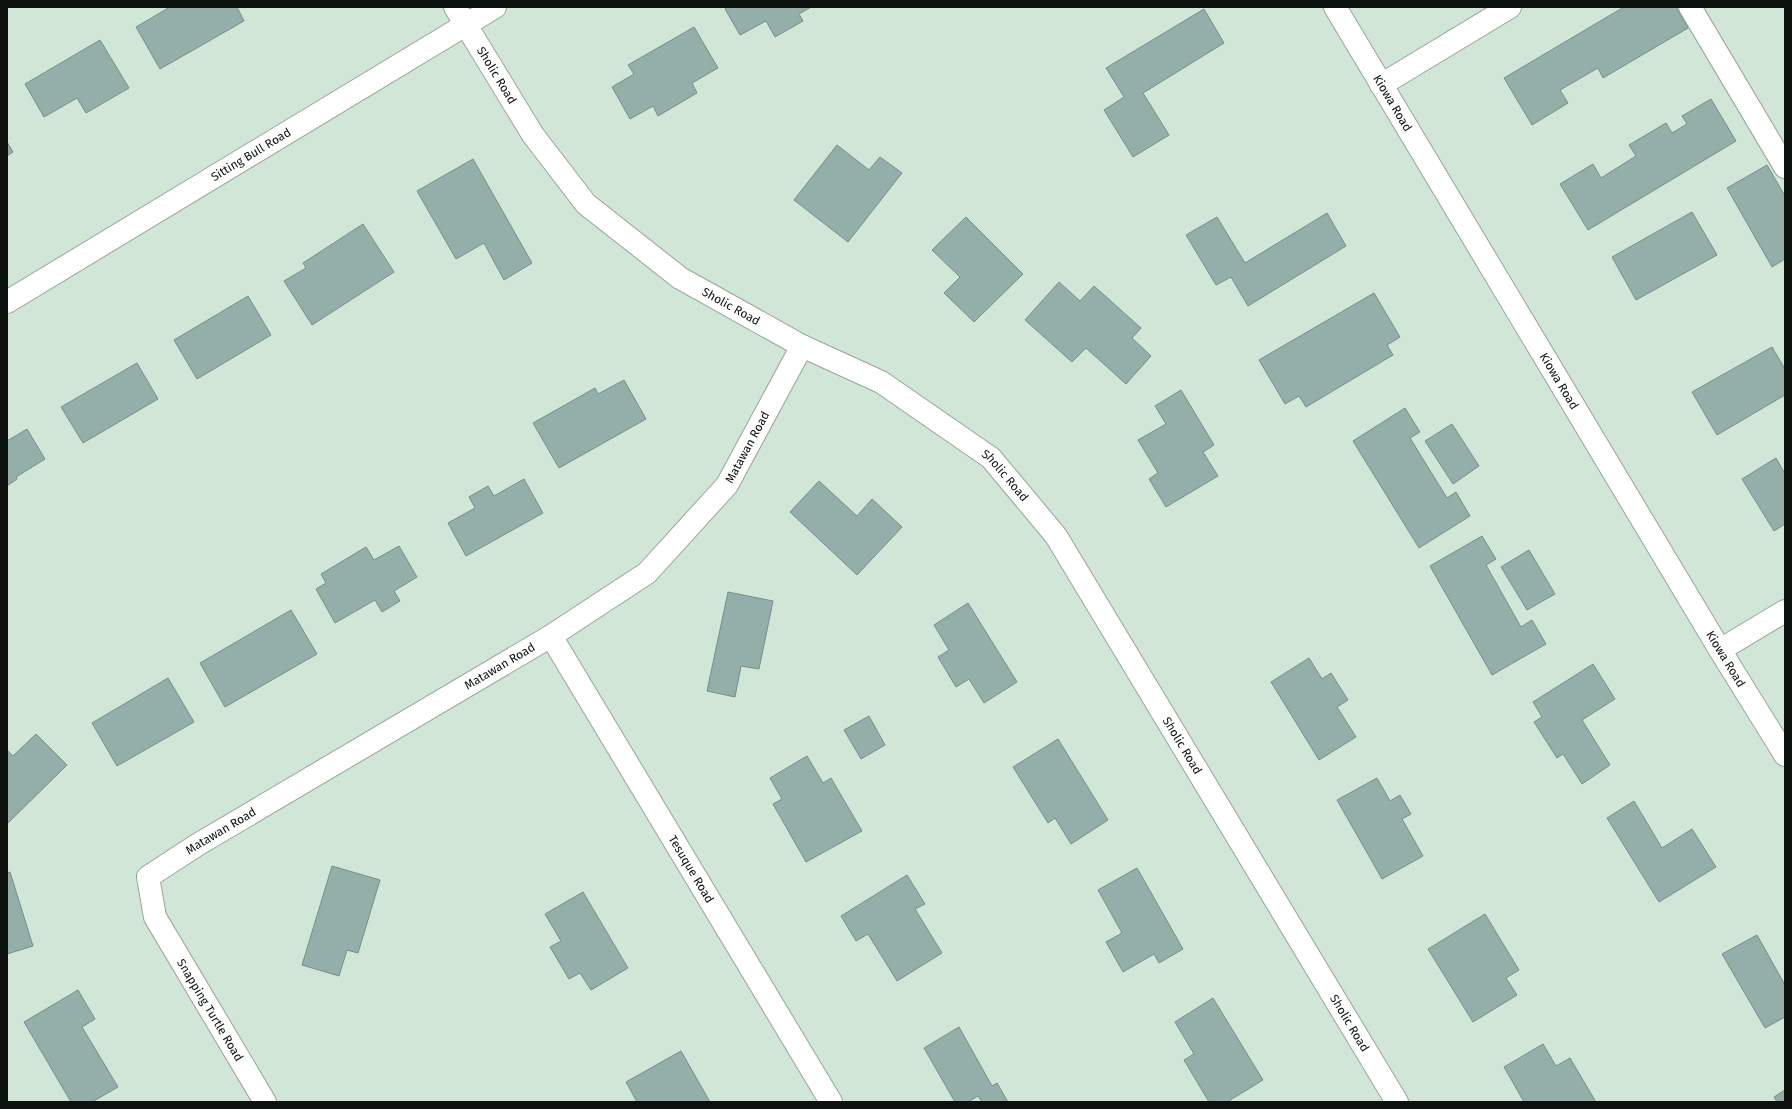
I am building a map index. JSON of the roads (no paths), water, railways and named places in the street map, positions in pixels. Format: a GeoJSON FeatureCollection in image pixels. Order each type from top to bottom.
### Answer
{"type":"FeatureCollection","features":[{"type":"Feature","properties":{"kind":"street","name":"Sitting Bull Road"},"geometry":{"type":"LineString","coordinates":[[7,302],[460,16],[495,7]]}},
{"type":"Feature","properties":{"kind":"street","name":"Kiowa Road"},"geometry":{"type":"LineString","coordinates":[[1335,7],[1720,650],[1785,755]]}},
{"type":"Feature","properties":{"kind":"street"},"geometry":{"type":"LineString","coordinates":[[1381,85],[1510,7]]}},
{"type":"Feature","properties":{"kind":"street"},"geometry":{"type":"LineString","coordinates":[[1690,7],[1785,167]]}},
{"type":"Feature","properties":{"kind":"street","name":"Sholic Road"},"geometry":{"type":"LineString","coordinates":[[460,16],[532,135],[586,204],[680,278],[802,346],[881,382],[991,458],[1056,536],[1397,1102]]}},
{"type":"Feature","properties":{"kind":"street","name":"Matawan Road"},"geometry":{"type":"LineString","coordinates":[[155,918],[148,877],[197,846],[551,636],[647,573],[727,485],[802,346]]}},
{"type":"Feature","properties":{"kind":"street"},"geometry":{"type":"LineString","coordinates":[[1720,650],[1785,611]]}},
{"type":"Feature","properties":{"kind":"street","name":"Tesuque Road"},"geometry":{"type":"LineString","coordinates":[[551,636],[831,1102]]}},
{"type":"Feature","properties":{"kind":"street","name":"Snapping Turtle Road"},"geometry":{"type":"LineString","coordinates":[[155,918],[265,1102]]}}]}
